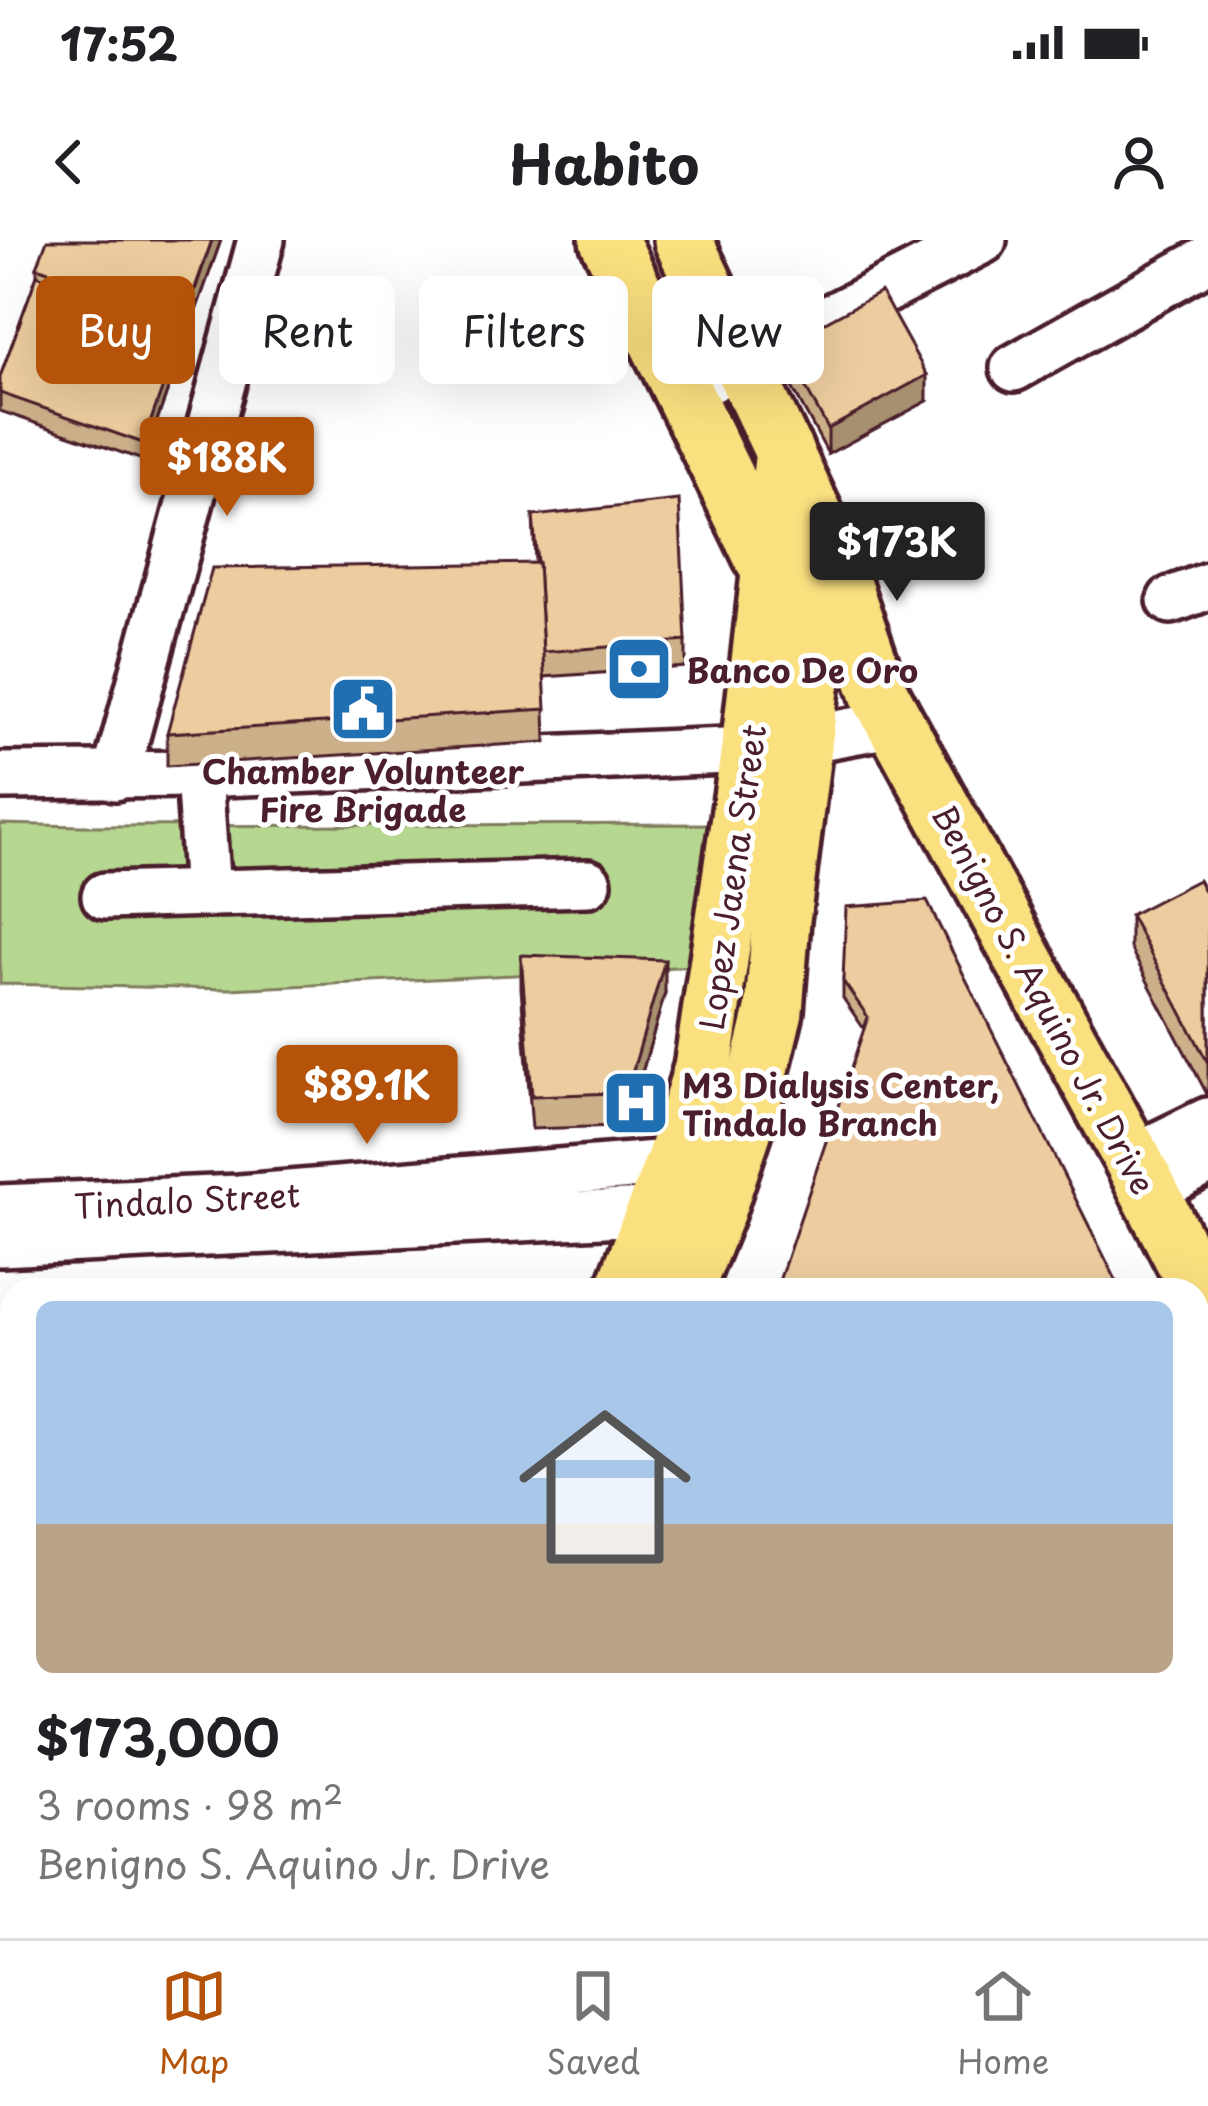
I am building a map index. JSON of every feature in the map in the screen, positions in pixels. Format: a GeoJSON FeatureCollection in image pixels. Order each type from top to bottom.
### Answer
{"type":"FeatureCollection","features":[{"type":"Feature","properties":{"kind":"main road","name":"Benigno S. Aquino Jr. Drive"},"geometry":{"type":"LineString","coordinates":[[609,240],[770,572],[815,644],[887,708]]}},
{"type":"Feature","properties":{"kind":"main road","name":"Benigno S. Aquino Jr. Drive"},"geometry":{"type":"LineString","coordinates":[[683,240],[701,276]]}},
{"type":"Feature","properties":{"kind":"main road","name":"Benigno S. Aquino Jr. Drive"},"geometry":{"type":"LineString","coordinates":[[753,384],[828,545],[887,708],[1194,1278]]}},
{"type":"Feature","properties":{"kind":"main road","name":"Lopez Jaena Street"},"geometry":{"type":"LineString","coordinates":[[630,1278],[666,1185],[754,917],[777,746],[770,572],[784,452]]}},
{"type":"Feature","properties":{"kind":"main road","name":"Lopez Jaena Street"},"geometry":{"type":"LineString","coordinates":[[777,746],[815,644],[828,545]]}},
{"type":"Feature","properties":{"kind":"main road","name":"Lopez Jaena Street"},"geometry":{"type":"LineString","coordinates":[[689,1278],[752,1106],[774,1011],[754,917]]}},
{"type":"Feature","properties":{"kind":"street"},"geometry":{"type":"LineString","coordinates":[[115,777],[261,240]]}},
{"type":"Feature","properties":{"kind":"street"},"geometry":{"type":"LineString","coordinates":[[824,321],[983,240]]}},
{"type":"Feature","properties":{"kind":"street"},"geometry":{"type":"LineString","coordinates":[[1015,368],[1208,259]]}},
{"type":"Feature","properties":{"kind":"street"},"geometry":{"type":"LineString","coordinates":[[685,392],[701,384]]}},
{"type":"Feature","properties":{"kind":"street"},"geometry":{"type":"LineString","coordinates":[[0,776],[199,774],[777,746],[887,708]]}},
{"type":"Feature","properties":{"kind":"street"},"geometry":{"type":"LineString","coordinates":[[199,774],[207,894]]}},
{"type":"Feature","properties":{"kind":"street"},"geometry":{"type":"LineString","coordinates":[[105,896],[588,883]]}},
{"type":"Feature","properties":{"kind":"street"},"geometry":{"type":"LineString","coordinates":[[1141,1175],[1208,1121]]}},
{"type":"Feature","properties":{"kind":"street"},"geometry":{"type":"LineString","coordinates":[[1141,1175],[1208,1161]]}},
{"type":"Feature","properties":{"kind":"street","name":"Tindalo Street"},"geometry":{"type":"LineString","coordinates":[[10,1225],[724,1185]]}},
{"type":"Feature","properties":{"kind":"green space"},"geometry":{"type":"Polygon","coordinates":[[[0,824],[715,824],[696,966],[230,989],[0,984],[0,824]]]}},
{"type":"Feature","properties":{"kind":"building"},"geometry":{"type":"Polygon","coordinates":[[[47,240],[212,240],[195,288],[195,276],[62,276],[37,267],[47,240]]]}},
{"type":"Feature","properties":{"kind":"building"},"geometry":{"type":"Polygon","coordinates":[[[36,278],[36,384],[164,384],[143,443],[0,393],[0,377],[36,278]]]}},
{"type":"Feature","properties":{"kind":"building"},"geometry":{"type":"Polygon","coordinates":[[[881,292],[927,375],[828,429],[804,384],[824,384],[824,323],[881,292]]]}},
{"type":"Feature","properties":{"kind":"building"},"geometry":{"type":"Polygon","coordinates":[[[679,500],[686,641],[543,652],[533,516],[679,500]]]}},
{"type":"Feature","properties":{"kind":"building","name":"Chamber Volunteer Fire Brigade"},"geometry":{"type":"Polygon","coordinates":[[[538,563],[546,709],[167,733],[212,568],[538,563]]]}},
{"type":"Feature","properties":{"kind":"building"},"geometry":{"type":"Polygon","coordinates":[[[1198,880],[1208,898],[1208,1063],[1130,915],[1198,880]]]}},
{"type":"Feature","properties":{"kind":"building"},"geometry":{"type":"Polygon","coordinates":[[[927,901],[1115,1278],[780,1278],[868,1017],[843,981],[846,907],[927,901]]]}},
{"type":"Feature","properties":{"kind":"building"},"geometry":{"type":"Polygon","coordinates":[[[521,955],[665,960],[632,1074],[616,1093],[532,1096],[521,955]]]}},
{"type":"Feature","properties":{"kind":"place","name":"Banco De Oro"},"geometry":{"type":"Point","coordinates":[639,669]}},
{"type":"Feature","properties":{"kind":"place","name":"Chamber Volunteer Fire Brigade"},"geometry":{"type":"Point","coordinates":[363,709]}},
{"type":"Feature","properties":{"kind":"place","name":"M3 Dialysis Center, Tindalo Branch"},"geometry":{"type":"Point","coordinates":[636,1103]}}]}
